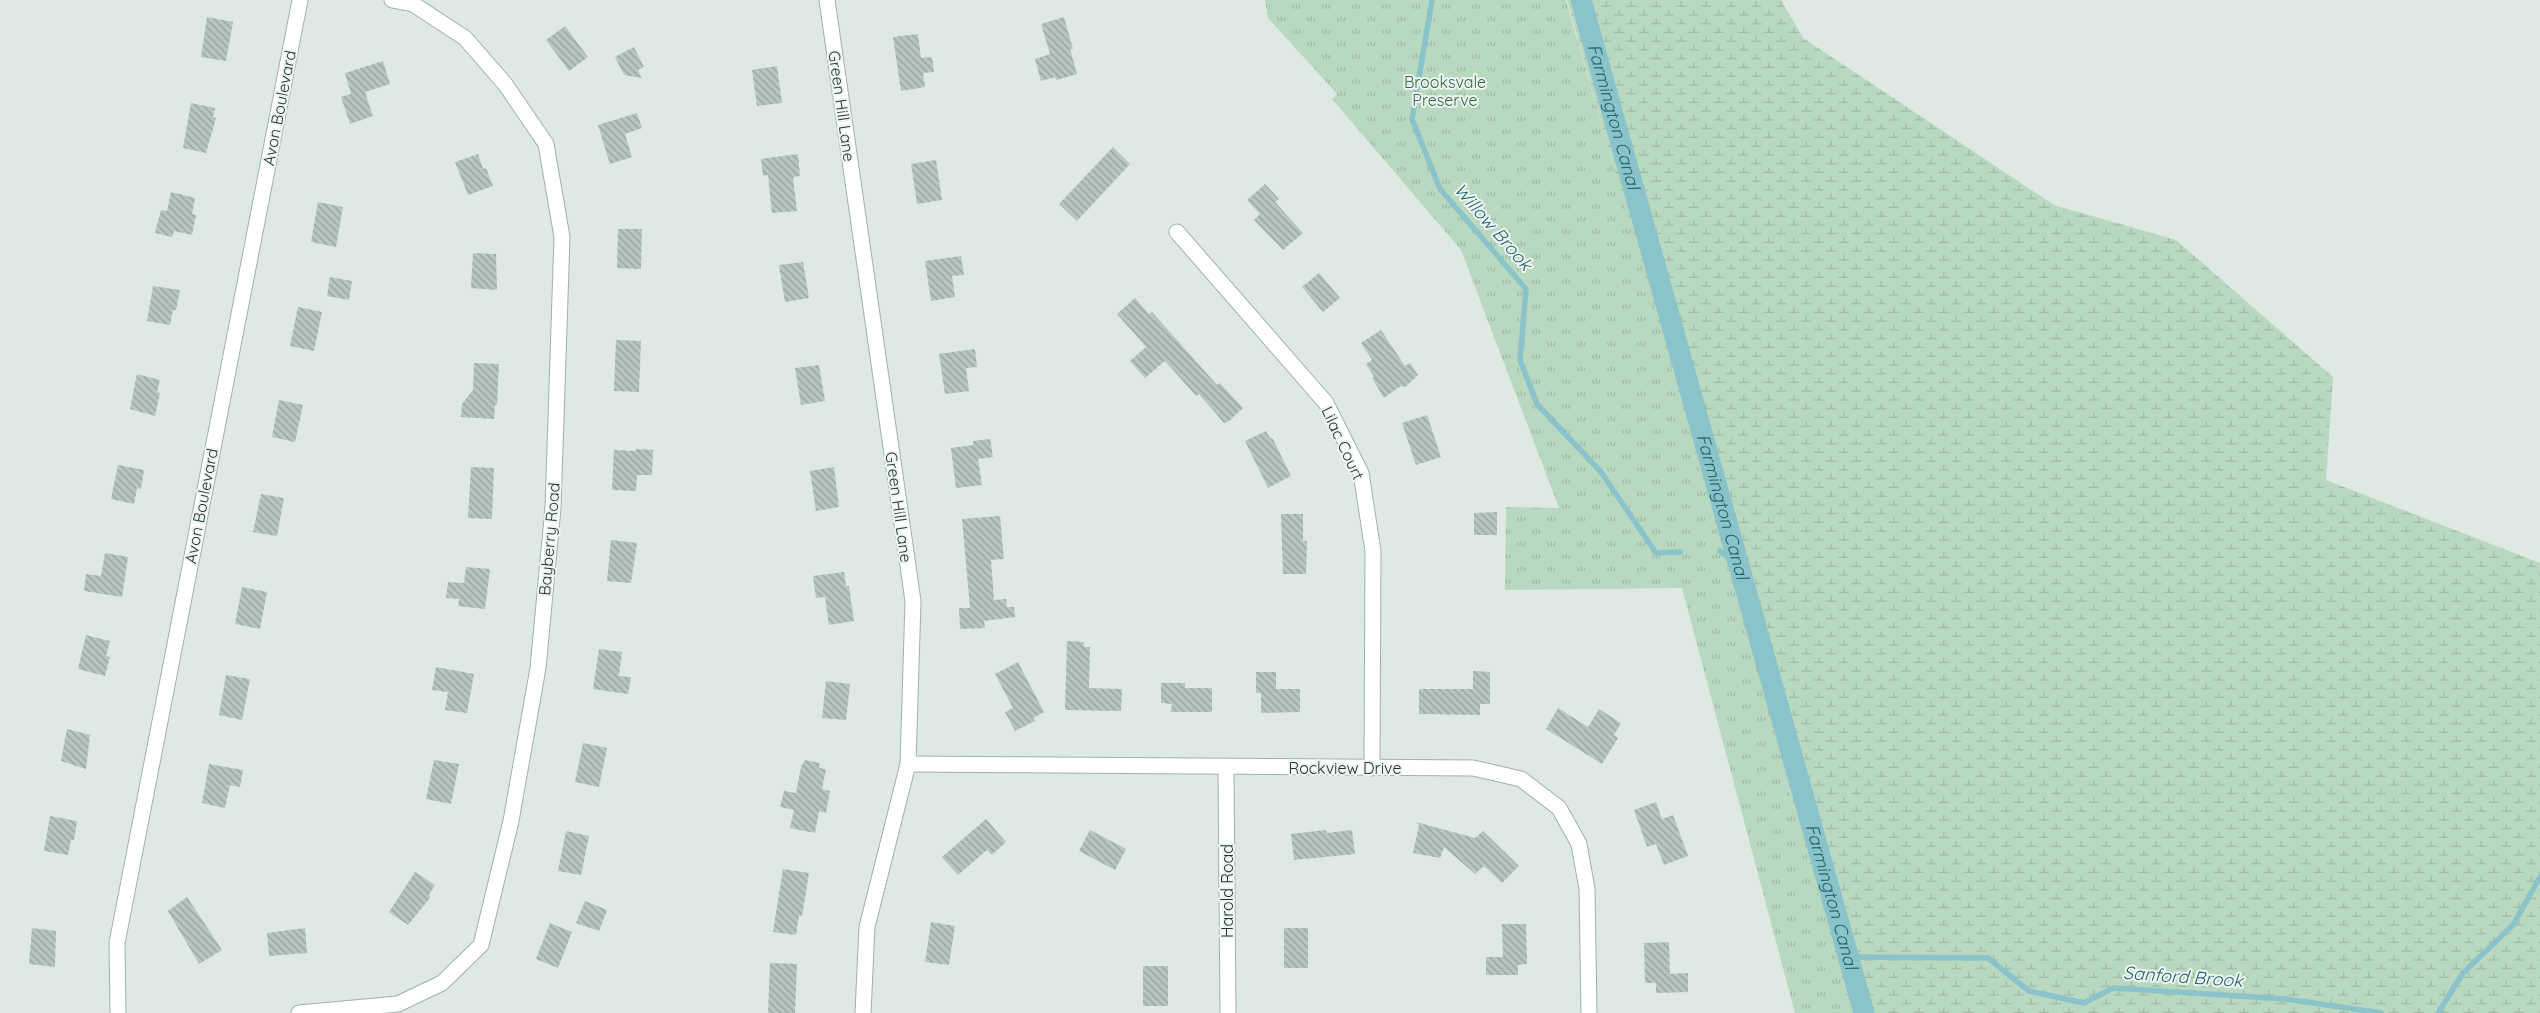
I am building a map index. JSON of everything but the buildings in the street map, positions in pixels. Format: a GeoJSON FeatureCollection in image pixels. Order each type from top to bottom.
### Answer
{"type":"FeatureCollection","features":[{"type":"Feature","properties":{"kind":"street","name":"Avon Boulevard"},"geometry":{"type":"LineString","coordinates":[[118,1013],[116,943],[300,0]]}},
{"type":"Feature","properties":{"kind":"street","name":"Bayberry Road"},"geometry":{"type":"LineString","coordinates":[[299,1013],[398,1004],[442,983],[481,945],[512,822],[538,668],[553,508],[562,236],[546,144],[505,84],[465,38],[413,4],[392,0]]}},
{"type":"Feature","properties":{"kind":"street","name":"Green Hill Lane"},"geometry":{"type":"LineString","coordinates":[[827,0],[913,601],[908,764],[868,927],[863,1013]]}},
{"type":"Feature","properties":{"kind":"street","name":"Lilac Court"},"geometry":{"type":"LineString","coordinates":[[1177,232],[1326,404],[1360,473],[1373,552],[1372,768]]}},
{"type":"Feature","properties":{"kind":"street","name":"Rockview Drive"},"geometry":{"type":"LineString","coordinates":[[908,764],[1226,768],[1473,768],[1521,779],[1559,808],[1579,844],[1587,889],[1589,1013]]}},
{"type":"Feature","properties":{"kind":"street","name":"Harold Road"},"geometry":{"type":"LineString","coordinates":[[1226,768],[1228,1013]]}},
{"type":"Feature","properties":{"kind":"green space","name":"Brooksvale Preserve"},"geometry":{"type":"Polygon","coordinates":[[[1265,0],[1566,0],[1721,543],[1851,1013],[1795,1013],[1682,588],[1505,590],[1506,507],[1559,508],[1461,250],[1332,99],[1337,94],[1268,18],[1265,0]]]}},
{"type":"Feature","properties":{"kind":"green space"},"geometry":{"type":"Polygon","coordinates":[[[1567,0],[1781,0],[1803,38],[2054,205],[2176,240],[2333,377],[2326,480],[2540,563],[2540,1013],[1849,1013],[1567,0]]]}},
{"type":"Feature","properties":{"kind":"waterway","name":"Willow Brook"},"geometry":{"type":"LineString","coordinates":[[1432,0],[1412,119],[1440,189],[1526,289],[1520,360],[1537,404],[1601,472],[1656,553],[1680,552]]}},
{"type":"Feature","properties":{"kind":"waterway","name":"Farmington Canal"},"geometry":{"type":"LineString","coordinates":[[1581,0],[1864,1013]]}},
{"type":"Feature","properties":{"kind":"waterway","name":"Sanford Brook"},"geometry":{"type":"LineString","coordinates":[[1720,551],[1739,566]]}},
{"type":"Feature","properties":{"kind":"waterway","name":"Sanford Brook"},"geometry":{"type":"LineString","coordinates":[[2438,1013],[2463,973],[2513,925],[2540,877]]}},
{"type":"Feature","properties":{"kind":"waterway","name":"Sanford Brook"},"geometry":{"type":"LineString","coordinates":[[1848,957],[1988,958],[2029,991],[2084,1003],[2113,988],[2286,999],[2381,1013]]}}]}
